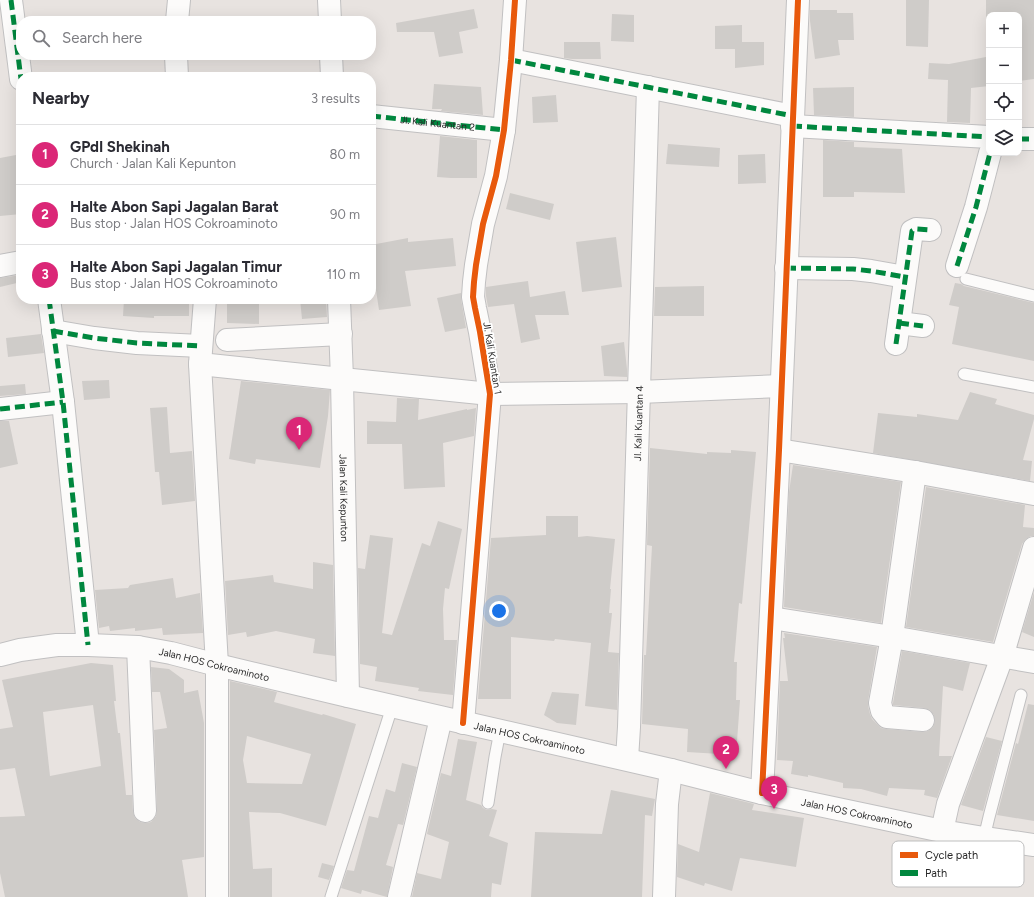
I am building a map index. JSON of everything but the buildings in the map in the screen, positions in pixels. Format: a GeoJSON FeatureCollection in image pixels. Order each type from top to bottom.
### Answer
{"type":"FeatureCollection","features":[{"type":"Feature","properties":{"kind":"street"},"geometry":{"type":"LineString","coordinates":[[11,0],[16,40]]}},
{"type":"Feature","properties":{"kind":"street"},"geometry":{"type":"LineString","coordinates":[[177,16],[179,0]]}},
{"type":"Feature","properties":{"kind":"street"},"geometry":{"type":"LineString","coordinates":[[329,0],[330,16]]}},
{"type":"Feature","properties":{"kind":"street","name":"Jl. Kali Kuantan 1"},"geometry":{"type":"LineString","coordinates":[[463,723],[490,394],[473,297],[474,282],[483,224],[496,176],[504,130],[515,0]]}},
{"type":"Feature","properties":{"kind":"street"},"geometry":{"type":"LineString","coordinates":[[762,793],[779,450],[798,0]]}},
{"type":"Feature","properties":{"kind":"street"},"geometry":{"type":"LineString","coordinates":[[19,60],[20,72]]}},
{"type":"Feature","properties":{"kind":"street"},"geometry":{"type":"LineString","coordinates":[[176,60],[177,72]]}},
{"type":"Feature","properties":{"kind":"street"},"geometry":{"type":"LineString","coordinates":[[331,60],[332,72]]}},
{"type":"Feature","properties":{"kind":"street"},"geometry":{"type":"LineString","coordinates":[[511,60],[648,87],[793,121],[986,137]]}},
{"type":"Feature","properties":{"kind":"street","name":"Jl. Kali Kuantan 4"},"geometry":{"type":"LineString","coordinates":[[627,759],[648,87]]}},
{"type":"Feature","properties":{"kind":"street","name":"Jl. Kali Kuantan 2"},"geometry":{"type":"LineString","coordinates":[[376,117],[504,130]]}},
{"type":"Feature","properties":{"kind":"street"},"geometry":{"type":"LineString","coordinates":[[1022,139],[1034,139]]}},
{"type":"Feature","properties":{"kind":"street"},"geometry":{"type":"LineString","coordinates":[[962,273],[976,207],[989,156]]}},
{"type":"Feature","properties":{"kind":"street"},"geometry":{"type":"LineString","coordinates":[[923,326],[897,333],[912,231],[916,228],[930,230]]}},
{"type":"Feature","properties":{"kind":"street"},"geometry":{"type":"LineString","coordinates":[[0,266],[16,263]]}},
{"type":"Feature","properties":{"kind":"street"},"geometry":{"type":"LineString","coordinates":[[786,268],[853,269],[905,276]]}},
{"type":"Feature","properties":{"kind":"street"},"geometry":{"type":"LineString","coordinates":[[50,304],[63,402],[88,645]]}},
{"type":"Feature","properties":{"kind":"street"},"geometry":{"type":"LineString","coordinates":[[205,304],[201,355],[217,665],[217,897]]}},
{"type":"Feature","properties":{"kind":"street","name":"Jalan Kali Kepunton"},"geometry":{"type":"LineString","coordinates":[[339,304],[348,696]]}},
{"type":"Feature","properties":{"kind":"street"},"geometry":{"type":"LineString","coordinates":[[53,331],[137,343],[342,380],[490,394],[639,392],[781,386]]}},
{"type":"Feature","properties":{"kind":"street"},"geometry":{"type":"LineString","coordinates":[[227,340],[341,334]]}},
{"type":"Feature","properties":{"kind":"street"},"geometry":{"type":"LineString","coordinates":[[0,409],[63,402]]}},
{"type":"Feature","properties":{"kind":"street"},"geometry":{"type":"LineString","coordinates":[[779,450],[915,472],[1034,494]]}},
{"type":"Feature","properties":{"kind":"street"},"geometry":{"type":"LineString","coordinates":[[915,472],[892,637],[880,703],[882,711],[887,716],[923,720]]}},
{"type":"Feature","properties":{"kind":"street"},"geometry":{"type":"LineString","coordinates":[[942,830],[948,804],[1002,657],[1034,548]]}},
{"type":"Feature","properties":{"kind":"street"},"geometry":{"type":"LineString","coordinates":[[771,618],[892,637],[1034,662]]}},
{"type":"Feature","properties":{"kind":"street","name":"Jalan HOS Cokroaminoto"},"geometry":{"type":"LineString","coordinates":[[0,655],[20,650],[57,646],[88,645],[138,647],[171,653],[463,723],[627,759],[762,793],[942,830],[1005,841]]}},
{"type":"Feature","properties":{"kind":"street"},"geometry":{"type":"LineString","coordinates":[[138,647],[145,811]]}},
{"type":"Feature","properties":{"kind":"street"},"geometry":{"type":"LineString","coordinates":[[399,897],[442,718]]}},
{"type":"Feature","properties":{"kind":"street"},"geometry":{"type":"LineString","coordinates":[[664,897],[667,804],[671,770]]}},
{"type":"Feature","properties":{"kind":"street","name":"Jalan HOS Cokroaminoto"},"geometry":{"type":"LineString","coordinates":[[1024,844],[1034,845]]}},
{"type":"Feature","properties":{"kind":"lane"},"geometry":{"type":"LineString","coordinates":[[962,273],[1034,296]]}},
{"type":"Feature","properties":{"kind":"lane"},"geometry":{"type":"LineString","coordinates":[[964,374],[1034,387]]}},
{"type":"Feature","properties":{"kind":"lane"},"geometry":{"type":"LineString","coordinates":[[984,838],[1022,695]]}},
{"type":"Feature","properties":{"kind":"lane"},"geometry":{"type":"LineString","coordinates":[[331,897],[392,706]]}},
{"type":"Feature","properties":{"kind":"lane"},"geometry":{"type":"LineString","coordinates":[[488,803],[500,731]]}},
{"type":"Feature","properties":{"kind":"marked path"},"geometry":{"type":"LineString","coordinates":[[11,0],[16,40]]}},
{"type":"Feature","properties":{"kind":"marked path"},"geometry":{"type":"LineString","coordinates":[[19,60],[20,72]]}},
{"type":"Feature","properties":{"kind":"marked path"},"geometry":{"type":"LineString","coordinates":[[511,60],[793,116]]}},
{"type":"Feature","properties":{"kind":"marked path"},"geometry":{"type":"LineString","coordinates":[[376,117],[504,130]]}},
{"type":"Feature","properties":{"kind":"marked path"},"geometry":{"type":"LineString","coordinates":[[792,126],[986,137]]}},
{"type":"Feature","properties":{"kind":"marked path"},"geometry":{"type":"LineString","coordinates":[[1022,139],[1034,139]]}},
{"type":"Feature","properties":{"kind":"marked path"},"geometry":{"type":"LineString","coordinates":[[957,266],[976,207],[989,156]]}},
{"type":"Feature","properties":{"kind":"marked path"},"geometry":{"type":"LineString","coordinates":[[896,344],[912,231],[916,229],[930,230]]}},
{"type":"Feature","properties":{"kind":"marked path"},"geometry":{"type":"LineString","coordinates":[[786,268],[853,269],[905,277]]}},
{"type":"Feature","properties":{"kind":"marked path"},"geometry":{"type":"LineString","coordinates":[[50,304],[63,402],[88,645]]}},
{"type":"Feature","properties":{"kind":"marked path"},"geometry":{"type":"LineString","coordinates":[[899,323],[923,326]]}},
{"type":"Feature","properties":{"kind":"marked path"},"geometry":{"type":"LineString","coordinates":[[53,331],[137,343],[201,346]]}},
{"type":"Feature","properties":{"kind":"marked path"},"geometry":{"type":"LineString","coordinates":[[0,409],[63,402]]}},
{"type":"Feature","properties":{"kind":"cycle path"},"geometry":{"type":"LineString","coordinates":[[463,723],[490,394],[473,297],[474,282],[483,224],[496,176],[504,130],[515,0]]}},
{"type":"Feature","properties":{"kind":"cycle path"},"geometry":{"type":"LineString","coordinates":[[762,793],[779,450],[798,0]]}},
{"type":"Feature","properties":{"kind":"place","name":"GPdI Shekinah"},"geometry":{"type":"Point","coordinates":[299,450]}},
{"type":"Feature","properties":{"kind":"place","name":"Halte Abon Sapi Jagalan Barat"},"geometry":{"type":"Point","coordinates":[726,769]}},
{"type":"Feature","properties":{"kind":"place","name":"Halte Abon Sapi Jagalan Timur"},"geometry":{"type":"Point","coordinates":[774,809]}}]}
